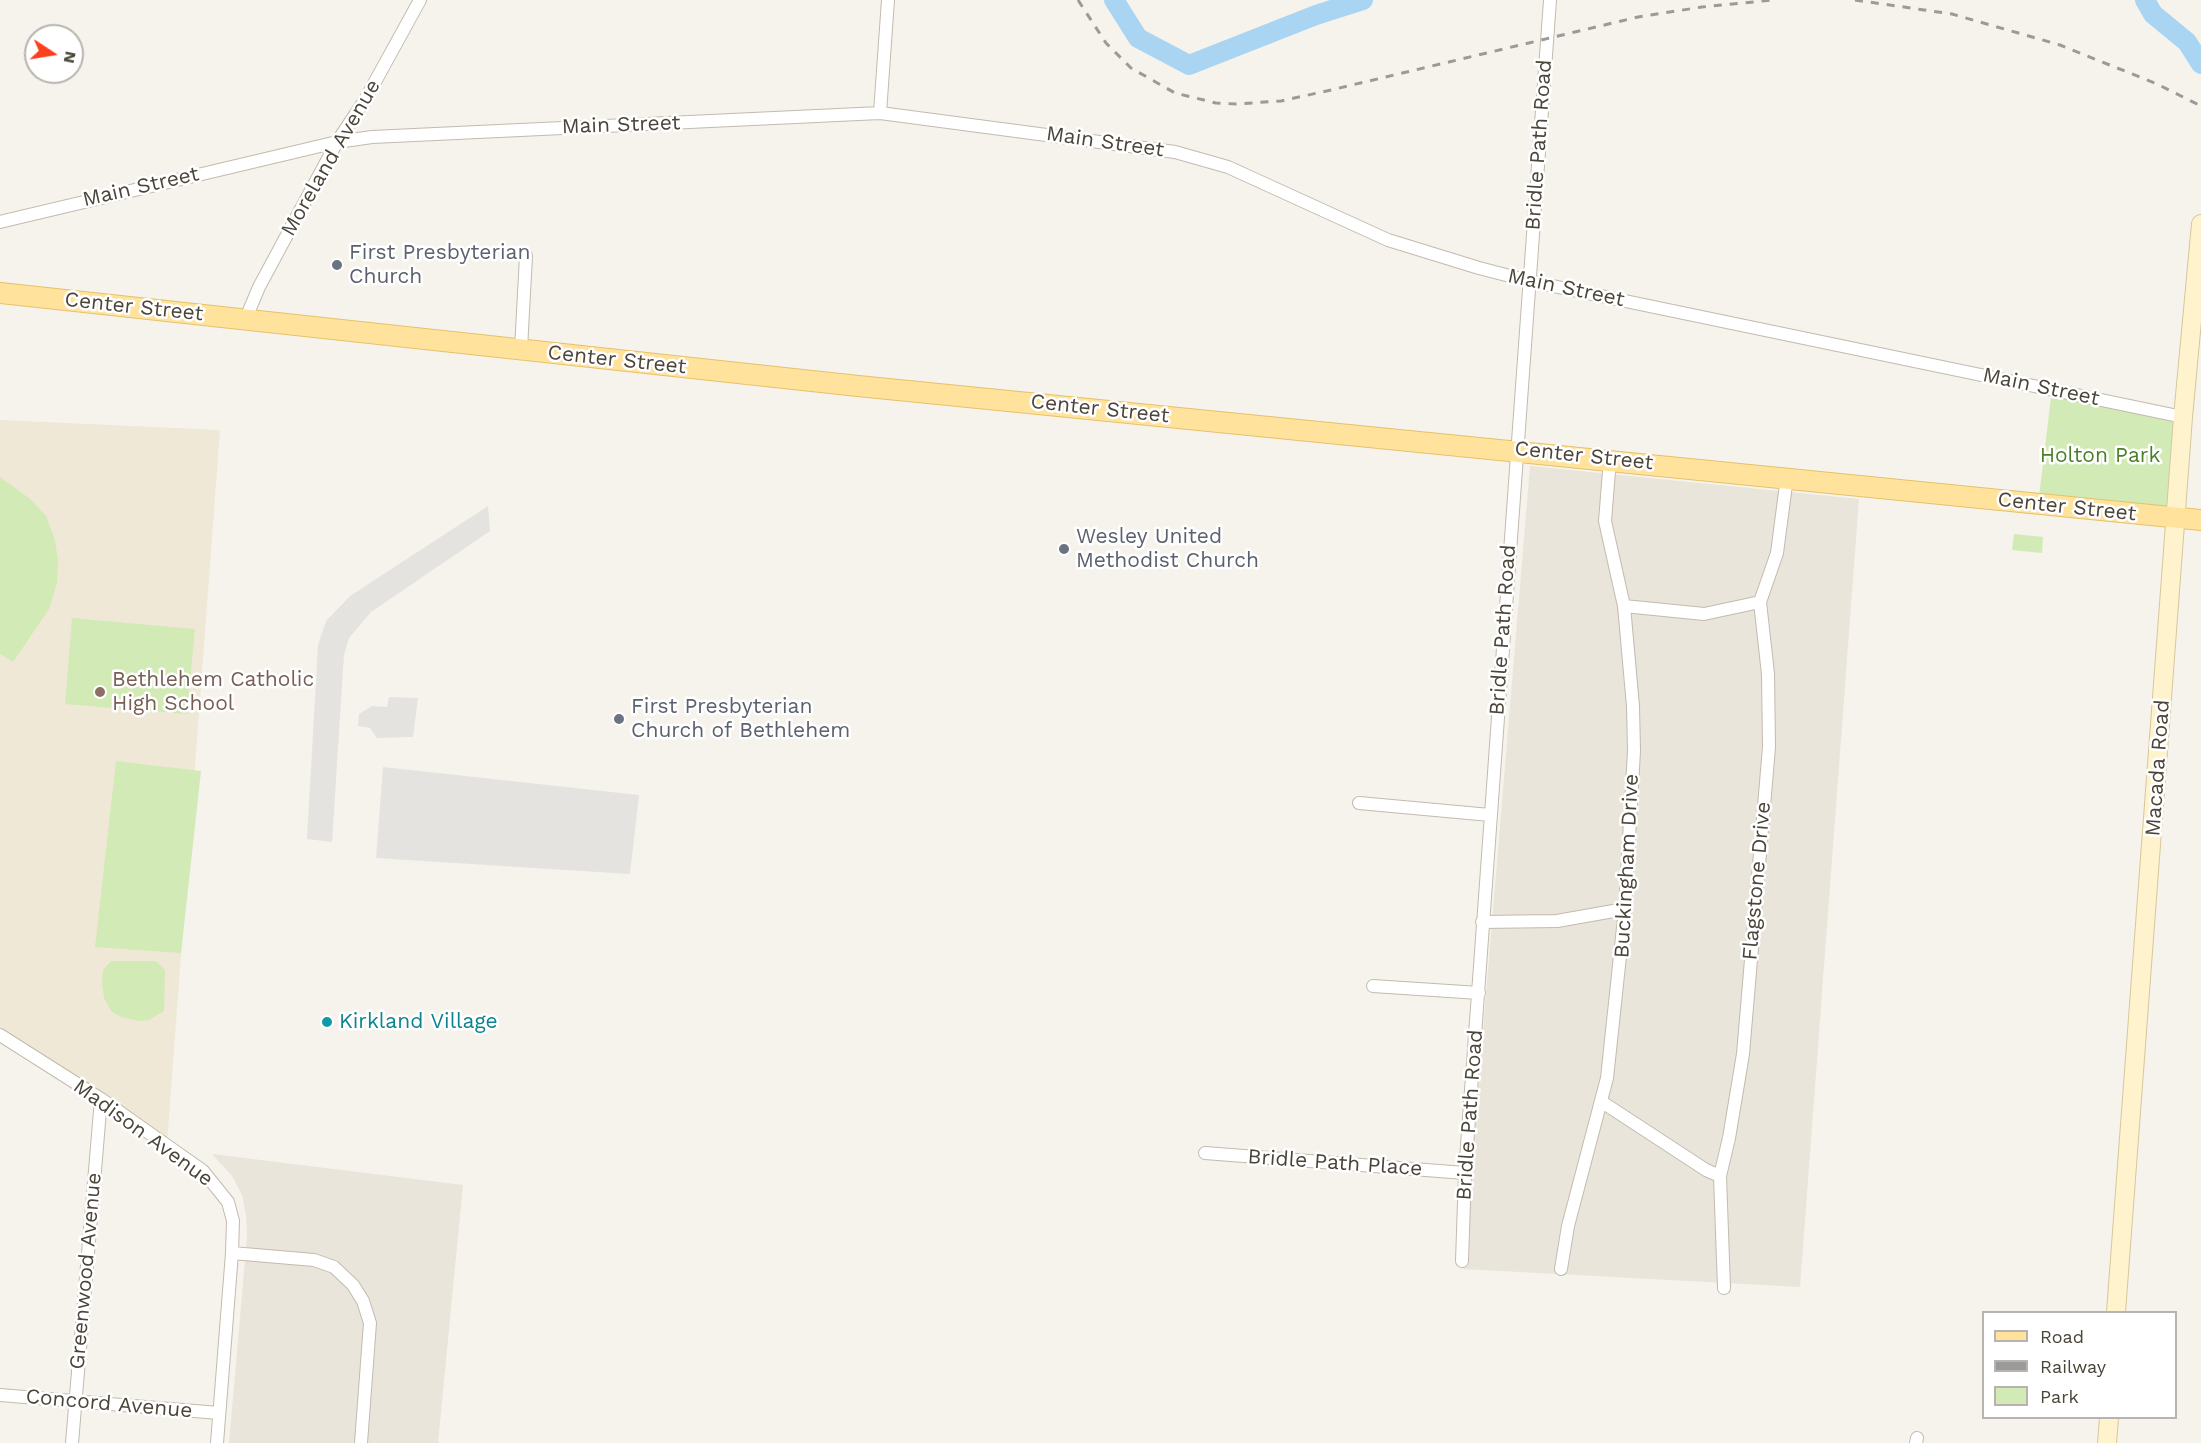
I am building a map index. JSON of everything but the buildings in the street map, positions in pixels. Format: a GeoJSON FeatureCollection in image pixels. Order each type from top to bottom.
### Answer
{"type":"FeatureCollection","features":[{"type":"Feature","properties":{"kind":"main road","name":"Center Street"},"geometry":{"type":"LineString","coordinates":[[0,293],[858,386],[1610,459],[2201,520]]}},
{"type":"Feature","properties":{"kind":"street","name":"Moreland Avenue"},"geometry":{"type":"LineString","coordinates":[[246,318],[259,287],[337,142],[365,100],[420,0]]}},
{"type":"Feature","properties":{"kind":"street"},"geometry":{"type":"LineString","coordinates":[[880,113],[888,0]]}},
{"type":"Feature","properties":{"kind":"street","name":"Bridle Path Road"},"geometry":{"type":"LineString","coordinates":[[1462,1261],[1465,1173],[1479,993],[1482,922],[1550,0]]}},
{"type":"Feature","properties":{"kind":"street","name":"Main Street"},"geometry":{"type":"LineString","coordinates":[[0,222],[337,142],[396,134],[640,126],[880,113],[1161,149],[1207,160],[1388,240],[1529,281],[2183,417]]}},
{"type":"Feature","properties":{"kind":"street","name":"Macada Road"},"geometry":{"type":"LineString","coordinates":[[2116,1311],[2183,417],[2197,324],[2201,224]]}},
{"type":"Feature","properties":{"kind":"street"},"geometry":{"type":"LineString","coordinates":[[521,349],[526,256]]}},
{"type":"Feature","properties":{"kind":"street","name":"Buckingham Drive"},"geometry":{"type":"LineString","coordinates":[[1561,1269],[1568,1226],[1602,1102],[1611,1059],[1625,909],[1634,751],[1632,674],[1624,606],[1605,521],[1610,459]]}},
{"type":"Feature","properties":{"kind":"street","name":"Flagstone Drive"},"geometry":{"type":"LineString","coordinates":[[1724,1287],[1720,1176],[1729,1138],[1743,1054],[1768,747],[1768,674],[1760,602],[1777,553],[1787,477]]}},
{"type":"Feature","properties":{"kind":"street"},"geometry":{"type":"LineString","coordinates":[[1624,606],[1704,614],[1760,602]]}},
{"type":"Feature","properties":{"kind":"street"},"geometry":{"type":"LineString","coordinates":[[1359,803],[1490,815]]}},
{"type":"Feature","properties":{"kind":"street"},"geometry":{"type":"LineString","coordinates":[[1482,922],[1557,921],[1625,909]]}},
{"type":"Feature","properties":{"kind":"street"},"geometry":{"type":"LineString","coordinates":[[1373,986],[1479,993]]}},
{"type":"Feature","properties":{"kind":"street","name":"Madison Avenue"},"geometry":{"type":"LineString","coordinates":[[0,1035],[101,1100],[203,1171],[228,1202],[233,1221],[232,1253],[217,1443]]}},
{"type":"Feature","properties":{"kind":"street","name":"Greenwood Avenue"},"geometry":{"type":"LineString","coordinates":[[72,1443],[101,1100]]}},
{"type":"Feature","properties":{"kind":"street"},"geometry":{"type":"LineString","coordinates":[[1602,1102],[1689,1160],[1720,1176]]}},
{"type":"Feature","properties":{"kind":"street","name":"Bridle Path Place"},"geometry":{"type":"LineString","coordinates":[[1205,1153],[1465,1173]]}},
{"type":"Feature","properties":{"kind":"street"},"geometry":{"type":"LineString","coordinates":[[232,1253],[314,1260],[334,1267],[353,1285],[363,1301],[370,1323],[361,1443]]}},
{"type":"Feature","properties":{"kind":"street","name":"Concord Avenue"},"geometry":{"type":"LineString","coordinates":[[0,1395],[219,1413]]}},
{"type":"Feature","properties":{"kind":"street"},"geometry":{"type":"LineString","coordinates":[[2107,1443],[2109,1419]]}},
{"type":"Feature","properties":{"kind":"shaded area","name":"Bethlehem Catholic High School"},"geometry":{"type":"Polygon","coordinates":[[[0,420],[220,430],[167,1144],[0,1037],[0,420]]]}},
{"type":"Feature","properties":{"kind":"shaded area"},"geometry":{"type":"Polygon","coordinates":[[[1530,466],[1859,499],[1800,1287],[1463,1269],[1530,466]]]}},
{"type":"Feature","properties":{"kind":"shaded area"},"geometry":{"type":"Polygon","coordinates":[[[488,506],[490,531],[371,612],[349,638],[344,655],[332,842],[307,839],[318,645],[326,621],[350,596],[488,506]]]}},
{"type":"Feature","properties":{"kind":"shaded area"},"geometry":{"type":"Polygon","coordinates":[[[389,697],[418,698],[413,737],[377,738],[370,728],[358,726],[359,714],[372,706],[387,707],[389,697]]]}},
{"type":"Feature","properties":{"kind":"shaded area"},"geometry":{"type":"Polygon","coordinates":[[[383,767],[639,795],[630,874],[376,858],[383,767]]]}},
{"type":"Feature","properties":{"kind":"shaded area"},"geometry":{"type":"Polygon","coordinates":[[[212,1154],[463,1185],[438,1443],[229,1443],[247,1237],[246,1215],[242,1195],[232,1176],[212,1154]]]}},
{"type":"Feature","properties":{"kind":"green space","name":"Holton Park"},"geometry":{"type":"Polygon","coordinates":[[[2052,389],[2183,417],[2177,518],[2038,505],[2052,389]]]}},
{"type":"Feature","properties":{"kind":"green space"},"geometry":{"type":"Polygon","coordinates":[[[0,477],[30,499],[46,516],[55,540],[58,561],[57,583],[49,609],[13,662],[0,654],[0,477]]]}},
{"type":"Feature","properties":{"kind":"green space"},"geometry":{"type":"Polygon","coordinates":[[[2014,534],[2043,537],[2042,553],[2012,550],[2014,534]]]}},
{"type":"Feature","properties":{"kind":"green space"},"geometry":{"type":"Polygon","coordinates":[[[72,618],[195,629],[187,714],[65,704],[72,618]]]}},
{"type":"Feature","properties":{"kind":"green space"},"geometry":{"type":"Polygon","coordinates":[[[116,761],[201,771],[181,953],[95,947],[116,761]]]}},
{"type":"Feature","properties":{"kind":"green space"},"geometry":{"type":"Polygon","coordinates":[[[111,961],[156,961],[165,970],[164,1011],[149,1020],[139,1021],[121,1017],[112,1012],[104,998],[102,982],[103,970],[111,961]]]}},
{"type":"Feature","properties":{"kind":"waterway"},"geometry":{"type":"LineString","coordinates":[[1114,0],[1138,38],[1189,65],[1316,15],[1363,0]]}},
{"type":"Feature","properties":{"kind":"waterway"},"geometry":{"type":"LineString","coordinates":[[2145,0],[2153,14],[2187,42],[2201,64]]}},
{"type":"Feature","properties":{"kind":"railway"},"geometry":{"type":"LineString","coordinates":[[1078,0],[1106,43],[1131,68],[1175,93],[1216,103],[1236,104],[1281,101],[1638,17],[1702,7],[1773,0]]}},
{"type":"Feature","properties":{"kind":"railway"},"geometry":{"type":"LineString","coordinates":[[1855,0],[1952,14],[2060,45],[2157,84],[2201,106]]}},
{"type":"Feature","properties":{"kind":"place","name":"First Presbyterian Church"},"geometry":{"type":"Point","coordinates":[337,265]}},
{"type":"Feature","properties":{"kind":"place","name":"Wesley United Methodist Church"},"geometry":{"type":"Point","coordinates":[1064,549]}},
{"type":"Feature","properties":{"kind":"place","name":"Bethlehem Catholic High School"},"geometry":{"type":"Point","coordinates":[100,692]}},
{"type":"Feature","properties":{"kind":"place","name":"First Presbyterian Church of Bethlehem"},"geometry":{"type":"Point","coordinates":[619,719]}},
{"type":"Feature","properties":{"kind":"place","name":"Kirkland Village"},"geometry":{"type":"Point","coordinates":[327,1022]}}]}
